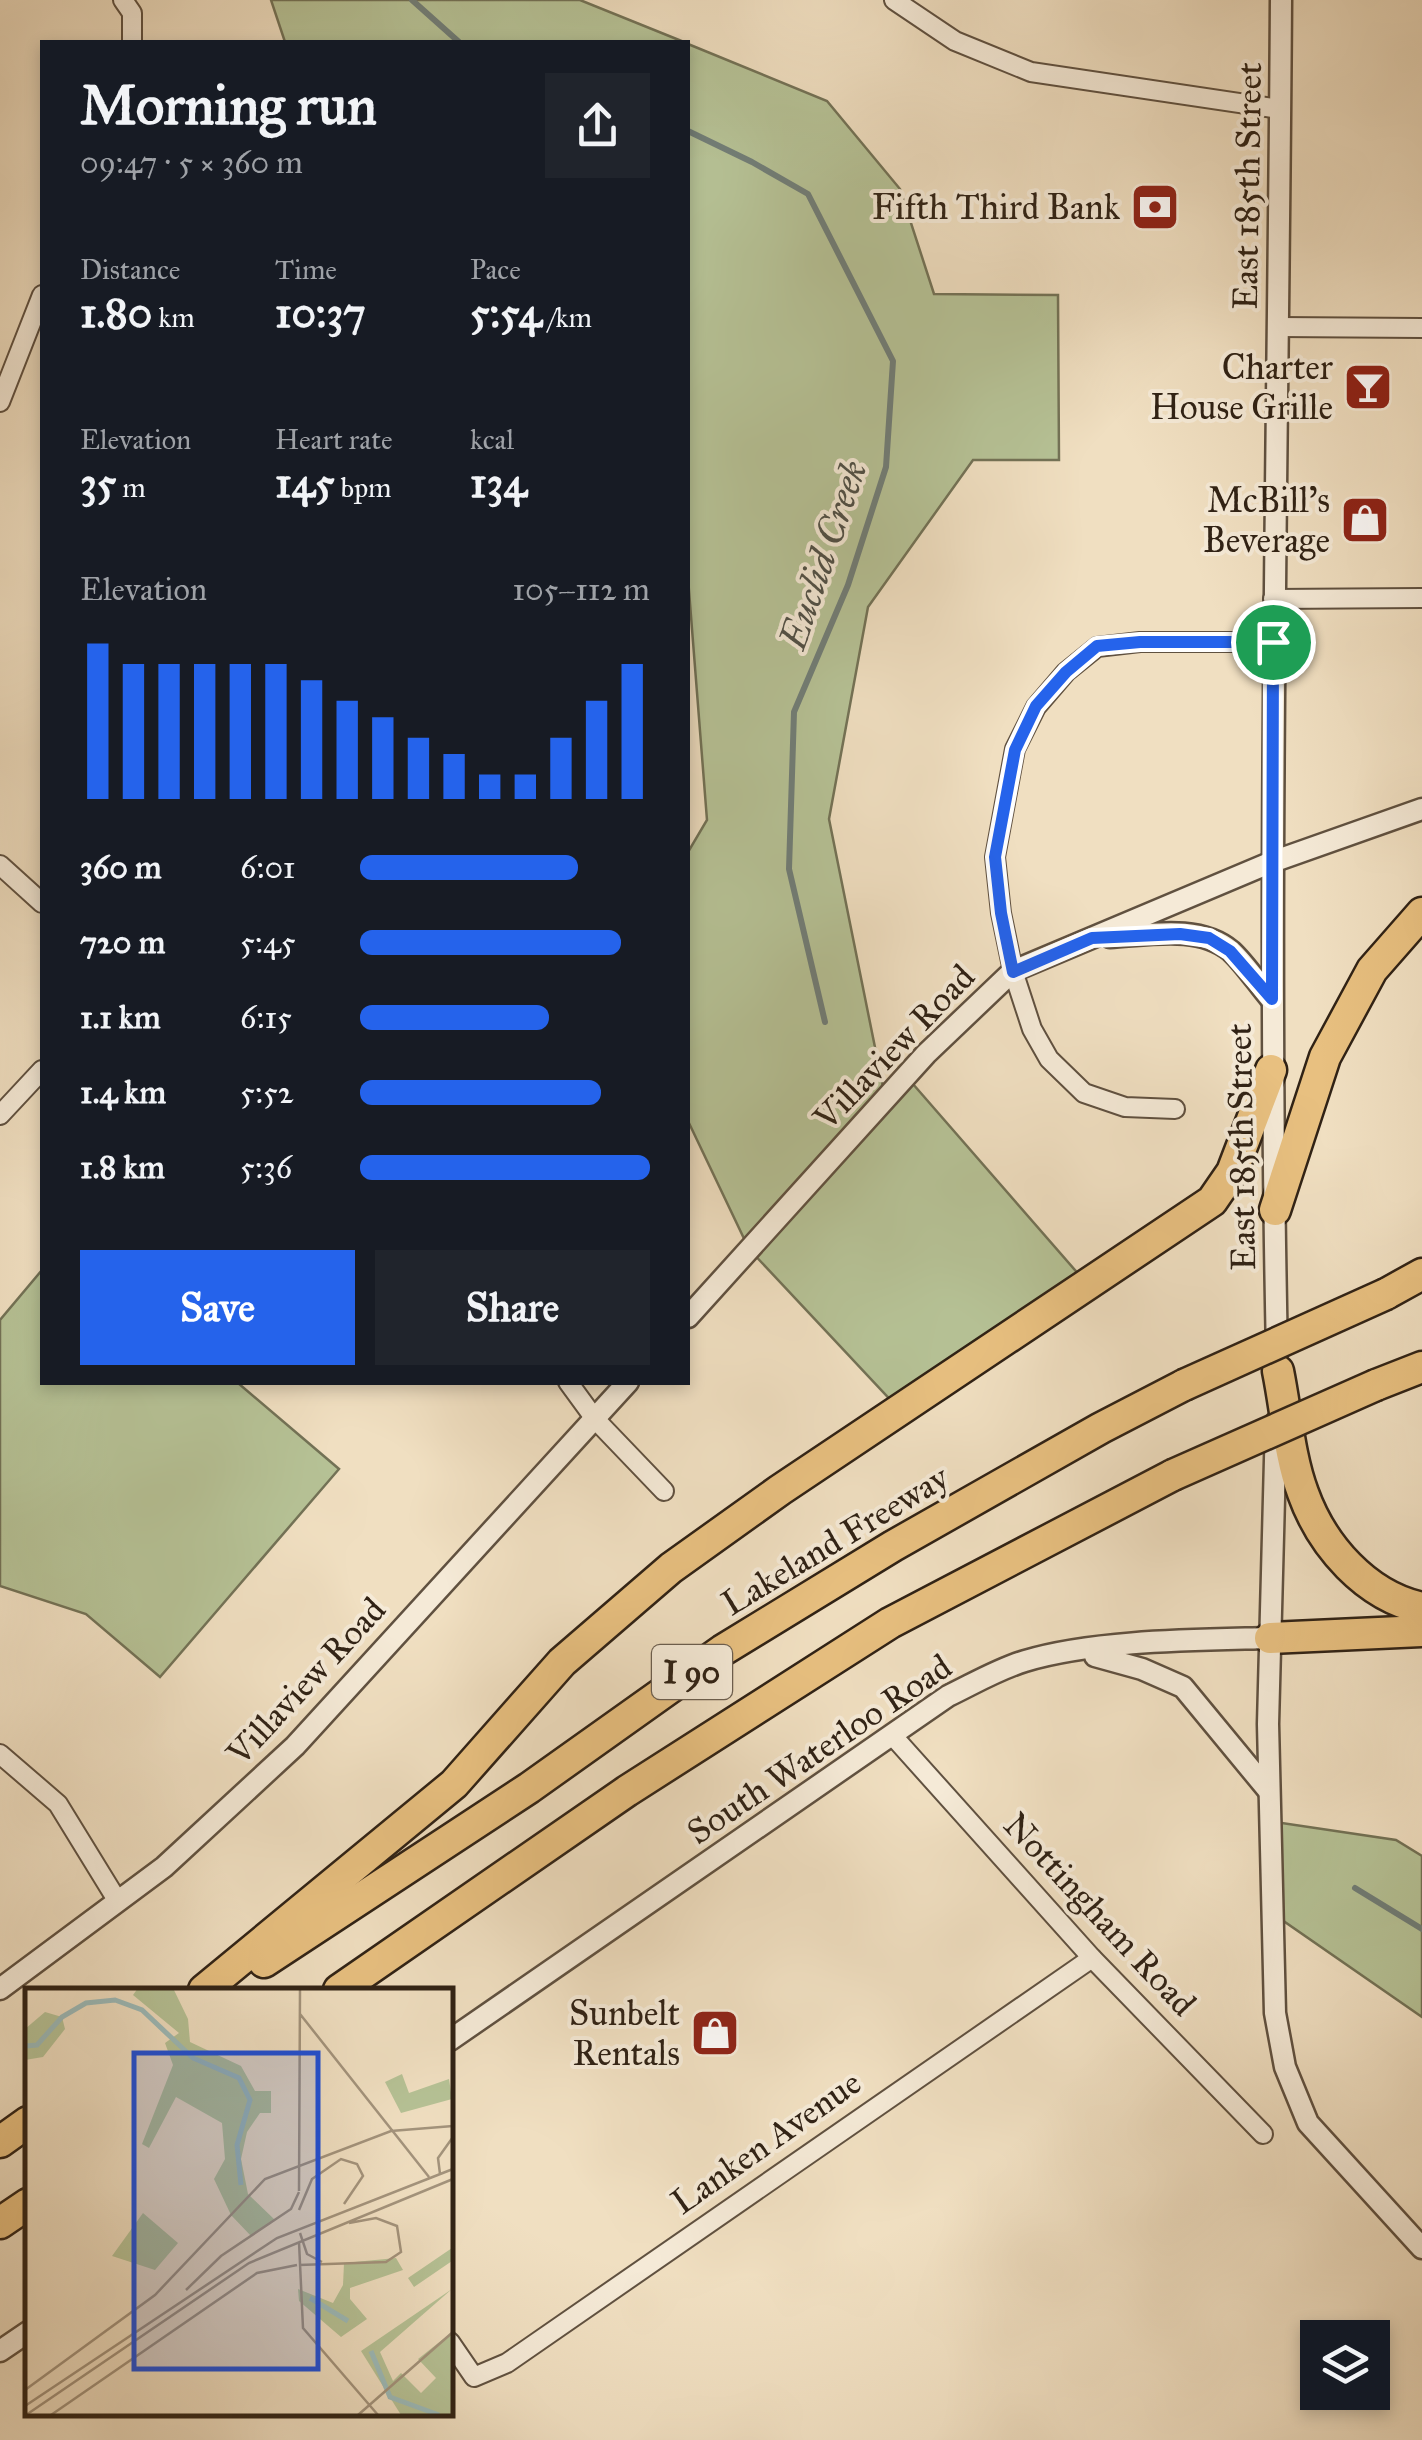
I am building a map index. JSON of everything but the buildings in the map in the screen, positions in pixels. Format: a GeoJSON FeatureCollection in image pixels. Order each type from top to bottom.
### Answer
{"type":"FeatureCollection","features":[{"type":"Feature","properties":{"kind":"highway"},"geometry":{"type":"LineString","coordinates":[[1275,1210],[1325,1057],[1372,970],[1422,912]]}},
{"type":"Feature","properties":{"kind":"highway"},"geometry":{"type":"LineString","coordinates":[[206,1988],[454,1784],[562,1662],[671,1568],[780,1490],[1212,1201],[1232,1172],[1271,1070]]}},
{"type":"Feature","properties":{"kind":"highway","name":"Lakeland Freeway"},"geometry":{"type":"LineString","coordinates":[[223,1988],[529,1788],[723,1650],[893,1546],[1184,1385],[1422,1277]]}},
{"type":"Feature","properties":{"kind":"highway","name":"I 90"},"geometry":{"type":"LineString","coordinates":[[343,1988],[628,1792],[890,1623],[1173,1475],[1376,1386],[1422,1370]]}},
{"type":"Feature","properties":{"kind":"highway"},"geometry":{"type":"LineString","coordinates":[[1278,1371],[1302,1491],[1318,1526],[1363,1580],[1408,1605],[1422,1608]]}},
{"type":"Feature","properties":{"kind":"highway"},"geometry":{"type":"LineString","coordinates":[[1270,1638],[1422,1631]]}},
{"type":"Feature","properties":{"kind":"highway"},"geometry":{"type":"LineString","coordinates":[[0,2142],[25,2124]]}},
{"type":"Feature","properties":{"kind":"highway"},"geometry":{"type":"LineString","coordinates":[[0,2224],[25,2206]]}},
{"type":"Feature","properties":{"kind":"street"},"geometry":{"type":"LineString","coordinates":[[124,0],[132,13],[132,40]]}},
{"type":"Feature","properties":{"kind":"street"},"geometry":{"type":"LineString","coordinates":[[894,0],[955,40],[1031,72],[1280,109]]}},
{"type":"Feature","properties":{"kind":"street","name":"East 185th Street"},"geometry":{"type":"LineString","coordinates":[[1281,0],[1271,1070],[1278,1371],[1268,1790],[1275,2013],[1286,2066],[1308,2122],[1422,2248]]}},
{"type":"Feature","properties":{"kind":"street"},"geometry":{"type":"LineString","coordinates":[[0,402],[40,300]]}},
{"type":"Feature","properties":{"kind":"street"},"geometry":{"type":"LineString","coordinates":[[1278,327],[1422,328]]}},
{"type":"Feature","properties":{"kind":"street"},"geometry":{"type":"LineString","coordinates":[[1273,599],[1422,598]]}},
{"type":"Feature","properties":{"kind":"street"},"geometry":{"type":"LineString","coordinates":[[1175,1109],[1125,1107],[1084,1093],[1050,1059],[1032,1029],[1013,972],[995,857],[1015,750],[1036,706],[1066,672],[1097,646],[1140,642],[1273,642]]}},
{"type":"Feature","properties":{"kind":"street","name":"Villaview Road"},"geometry":{"type":"LineString","coordinates":[[690,1315],[926,1054],[1013,972],[1272,862],[1422,808]]}},
{"type":"Feature","properties":{"kind":"street"},"geometry":{"type":"LineString","coordinates":[[0,865],[40,901]]}},
{"type":"Feature","properties":{"kind":"street"},"geometry":{"type":"LineString","coordinates":[[1092,938],[1180,934],[1209,938],[1230,951],[1272,999]]}},
{"type":"Feature","properties":{"kind":"street"},"geometry":{"type":"LineString","coordinates":[[0,1115],[40,1072]]}},
{"type":"Feature","properties":{"kind":"street"},"geometry":{"type":"LineString","coordinates":[[570,1385],[595,1419],[664,1490]]}},
{"type":"Feature","properties":{"kind":"street","name":"Villaview Road"},"geometry":{"type":"LineString","coordinates":[[0,1989],[164,1867],[296,1746],[625,1385]]}},
{"type":"Feature","properties":{"kind":"street","name":"South Waterloo Road"},"geometry":{"type":"LineString","coordinates":[[452,2039],[948,1696],[984,1678],[1023,1661],[1068,1652],[1270,1638]]}},
{"type":"Feature","properties":{"kind":"street"},"geometry":{"type":"LineString","coordinates":[[1068,1652],[1118,1660],[1183,1687],[1268,1790]]}},
{"type":"Feature","properties":{"kind":"street","name":"Nottingham Road"},"geometry":{"type":"LineString","coordinates":[[892,1735],[1092,1958],[1264,2134]]}},
{"type":"Feature","properties":{"kind":"street"},"geometry":{"type":"LineString","coordinates":[[0,1754],[58,1804],[117,1900]]}},
{"type":"Feature","properties":{"kind":"street","name":"Lanken Avenue"},"geometry":{"type":"LineString","coordinates":[[452,2345],[474,2377],[507,2362],[1092,1958]]}},
{"type":"Feature","properties":{"kind":"street"},"geometry":{"type":"LineString","coordinates":[[0,2352],[25,2334]]}},
{"type":"Feature","properties":{"kind":"green space"},"geometry":{"type":"Polygon","coordinates":[[[271,0],[580,0],[679,40],[284,40],[271,0]]]}},
{"type":"Feature","properties":{"kind":"green space"},"geometry":{"type":"Polygon","coordinates":[[[690,45],[827,101],[900,189],[934,294],[1058,295],[1059,460],[973,460],[868,607],[829,819],[885,1097],[906,1076],[1088,1285],[900,1410],[749,1249],[690,1125],[690,849],[707,820],[690,603],[690,45]]]}},
{"type":"Feature","properties":{"kind":"green space"},"geometry":{"type":"Polygon","coordinates":[[[40,1272],[40,1385],[240,1385],[339,1469],[160,1677],[86,1614],[0,1586],[0,1320],[40,1272]]]}},
{"type":"Feature","properties":{"kind":"green space"},"geometry":{"type":"Polygon","coordinates":[[[1269,1821],[1396,1840],[1422,1856],[1422,2017],[1272,1913],[1269,1821]]]}},
{"type":"Feature","properties":{"kind":"waterway","name":"Euclid Creek"},"geometry":{"type":"LineString","coordinates":[[412,0],[457,40]]}},
{"type":"Feature","properties":{"kind":"waterway","name":"Euclid Creek"},"geometry":{"type":"LineString","coordinates":[[690,132],[808,194],[893,361],[886,467],[848,585],[794,712],[789,869],[825,1022]]}},
{"type":"Feature","properties":{"kind":"waterway","name":"Euclid Creek"},"geometry":{"type":"LineString","coordinates":[[1355,1888],[1422,1929]]}},
{"type":"Feature","properties":{"kind":"place","name":"Fifth Third Bank"},"geometry":{"type":"Point","coordinates":[1155,207]}},
{"type":"Feature","properties":{"kind":"place","name":"Charter House Grille"},"geometry":{"type":"Point","coordinates":[1368,387]}},
{"type":"Feature","properties":{"kind":"place","name":"McBill's Beverage"},"geometry":{"type":"Point","coordinates":[1365,520]}},
{"type":"Feature","properties":{"kind":"place","name":"Sunbelt Rentals"},"geometry":{"type":"Point","coordinates":[715,2033]}},
{"type":"Feature","properties":{"kind":"route"},"geometry":{"type":"LineString","coordinates":[[1140,642],[1273,642],[1272,999],[1230,951],[1209,938],[1180,934],[1092,938],[1013,972],[995,857],[1015,750],[1036,706],[1066,672],[1097,646],[1140,642]]}}]}
